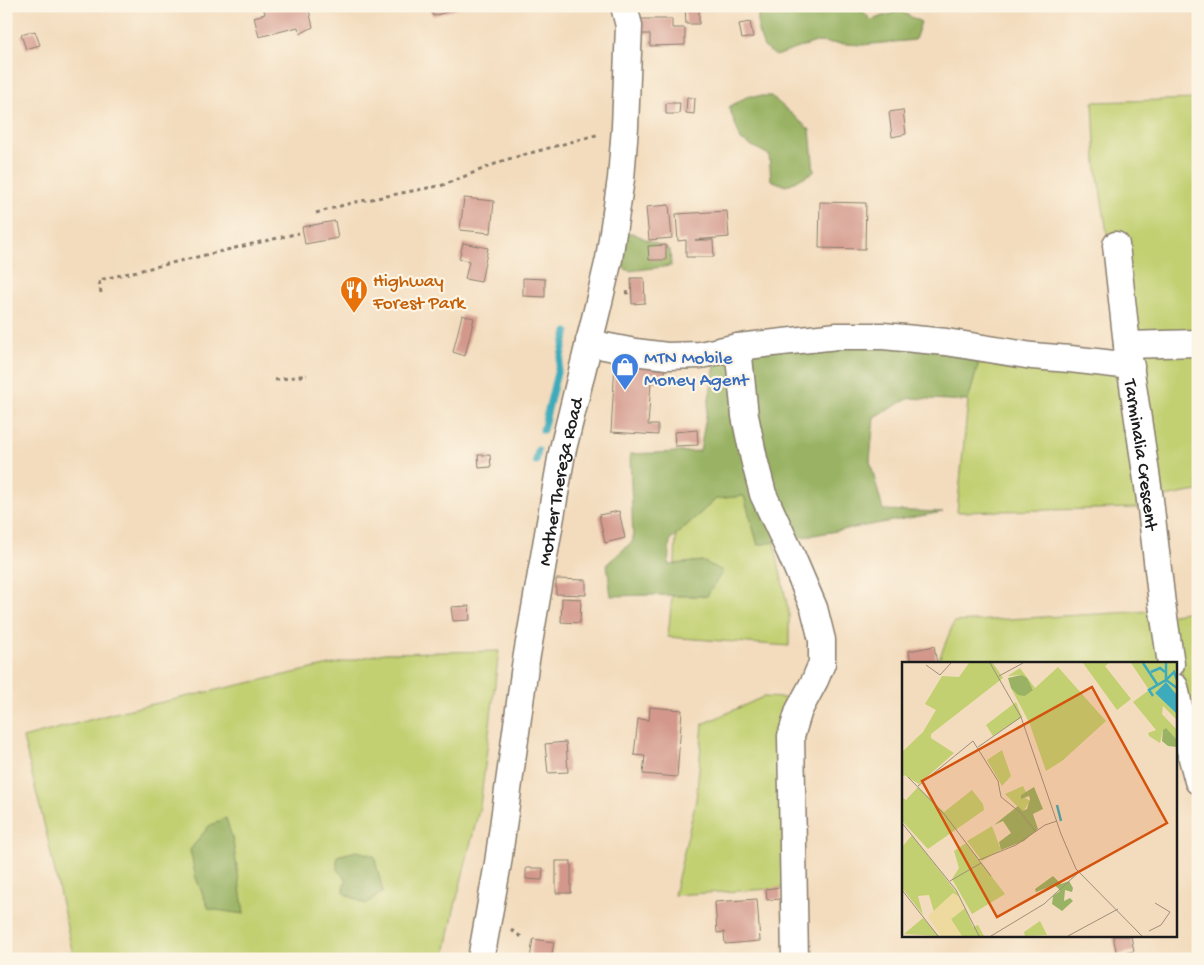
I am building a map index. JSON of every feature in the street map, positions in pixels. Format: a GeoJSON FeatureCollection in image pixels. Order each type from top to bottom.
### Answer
{"type":"FeatureCollection","features":[{"type":"Feature","properties":{"kind":"street","name":"Mother Thereza Road"},"geometry":{"type":"LineString","coordinates":[[481,959],[499,853],[525,666],[562,452],[609,259],[621,179],[625,127],[628,26],[624,6]]}},
{"type":"Feature","properties":{"kind":"street","name":"Tarminalia Crescent"},"geometry":{"type":"LineString","coordinates":[[1116,245],[1171,662]]}},
{"type":"Feature","properties":{"kind":"street"},"geometry":{"type":"LineString","coordinates":[[589,341],[635,352],[667,356],[700,355],[738,348],[837,336],[883,336],[946,342],[1032,356],[1070,359],[1129,355],[1198,343]]}},
{"type":"Feature","properties":{"kind":"street"},"geometry":{"type":"LineString","coordinates":[[738,348],[745,416],[763,494],[814,608],[822,640],[822,663],[799,710],[791,736],[796,959]]}},
{"type":"Feature","properties":{"kind":"street"},"geometry":{"type":"LineString","coordinates":[[1176,692],[1198,780]]}},
{"type":"Feature","properties":{"kind":"path"},"geometry":{"type":"LineString","coordinates":[[316,213],[351,203],[443,185],[505,160],[625,127]]}},
{"type":"Feature","properties":{"kind":"path"},"geometry":{"type":"LineString","coordinates":[[101,293],[99,280],[299,233]]}},
{"type":"Feature","properties":{"kind":"path"},"geometry":{"type":"LineString","coordinates":[[275,380],[307,375]]}},
{"type":"Feature","properties":{"kind":"green space"},"geometry":{"type":"Polygon","coordinates":[[[758,6],[858,6],[871,20],[900,11],[921,22],[915,40],[862,45],[816,42],[776,56],[764,47],[758,31],[758,6]]]}},
{"type":"Feature","properties":{"kind":"green space"},"geometry":{"type":"Polygon","coordinates":[[[748,96],[771,96],[810,130],[814,172],[786,186],[771,180],[769,155],[741,140],[729,107],[748,96]]]}},
{"type":"Feature","properties":{"kind":"green space"},"geometry":{"type":"Polygon","coordinates":[[[1198,99],[1198,491],[1150,500],[1096,164],[1093,102],[1198,99]]]}},
{"type":"Feature","properties":{"kind":"green space"},"geometry":{"type":"Polygon","coordinates":[[[632,233],[670,250],[671,266],[629,271],[602,256],[607,235],[632,233]]]}},
{"type":"Feature","properties":{"kind":"green space"},"geometry":{"type":"Polygon","coordinates":[[[832,334],[981,354],[968,401],[910,398],[874,417],[870,461],[883,510],[943,512],[758,545],[744,496],[716,499],[670,540],[668,565],[702,561],[723,571],[707,596],[611,596],[607,564],[633,541],[630,454],[700,451],[716,359],[832,334]]]}},
{"type":"Feature","properties":{"kind":"green space"},"geometry":{"type":"Polygon","coordinates":[[[1117,352],[1138,508],[957,512],[968,401],[981,354],[1117,352]]]}},
{"type":"Feature","properties":{"kind":"green space"},"geometry":{"type":"Polygon","coordinates":[[[744,495],[758,545],[774,542],[789,614],[789,646],[668,637],[672,596],[707,596],[702,561],[675,564],[676,535],[716,499],[744,495]]]}},
{"type":"Feature","properties":{"kind":"green space"},"geometry":{"type":"Polygon","coordinates":[[[1198,610],[1198,740],[1167,615],[1198,610]]]}},
{"type":"Feature","properties":{"kind":"green space"},"geometry":{"type":"Polygon","coordinates":[[[1152,611],[1169,662],[940,662],[939,659],[954,622],[1152,611]]]}},
{"type":"Feature","properties":{"kind":"green space"},"geometry":{"type":"Polygon","coordinates":[[[499,651],[480,806],[444,959],[74,959],[23,738],[126,710],[384,653],[499,651]]]}},
{"type":"Feature","properties":{"kind":"green space"},"geometry":{"type":"Polygon","coordinates":[[[763,697],[786,698],[787,888],[674,895],[696,800],[703,724],[763,697]]]}},
{"type":"Feature","properties":{"kind":"green space"},"geometry":{"type":"Polygon","coordinates":[[[226,818],[233,841],[244,914],[209,909],[196,878],[190,850],[209,826],[226,818]]]}},
{"type":"Feature","properties":{"kind":"green space"},"geometry":{"type":"Polygon","coordinates":[[[357,851],[374,856],[383,892],[366,904],[345,894],[343,885],[347,881],[337,869],[337,856],[357,851]]]}},
{"type":"Feature","properties":{"kind":"building"},"geometry":{"type":"Polygon","coordinates":[[[263,6],[308,6],[313,27],[300,34],[298,27],[259,37],[254,17],[265,14],[263,6]]]}},
{"type":"Feature","properties":{"kind":"building"},"geometry":{"type":"Polygon","coordinates":[[[430,6],[464,6],[464,7],[433,16],[430,6]]]}},
{"type":"Feature","properties":{"kind":"building"},"geometry":{"type":"Polygon","coordinates":[[[685,6],[699,6],[699,24],[686,24],[685,6]]]}},
{"type":"Feature","properties":{"kind":"building"},"geometry":{"type":"Polygon","coordinates":[[[641,19],[672,19],[672,28],[685,28],[685,45],[650,46],[650,34],[641,34],[641,19]]]}},
{"type":"Feature","properties":{"kind":"building"},"geometry":{"type":"Polygon","coordinates":[[[750,22],[753,37],[742,39],[739,24],[750,22]]]}},
{"type":"Feature","properties":{"kind":"building"},"geometry":{"type":"Polygon","coordinates":[[[35,31],[40,45],[26,49],[21,35],[35,31]]]}},
{"type":"Feature","properties":{"kind":"building"},"geometry":{"type":"Polygon","coordinates":[[[687,97],[695,98],[694,114],[686,113],[687,97]]]}},
{"type":"Feature","properties":{"kind":"building"},"geometry":{"type":"Polygon","coordinates":[[[666,103],[680,103],[679,114],[666,114],[666,103]]]}},
{"type":"Feature","properties":{"kind":"building"},"geometry":{"type":"Polygon","coordinates":[[[903,110],[906,134],[892,137],[889,112],[903,110]]]}},
{"type":"Feature","properties":{"kind":"building"},"geometry":{"type":"Polygon","coordinates":[[[464,198],[494,201],[491,233],[460,230],[464,198]]]}},
{"type":"Feature","properties":{"kind":"building"},"geometry":{"type":"Polygon","coordinates":[[[820,202],[866,203],[865,249],[819,248],[820,202]]]}},
{"type":"Feature","properties":{"kind":"building"},"geometry":{"type":"Polygon","coordinates":[[[669,205],[672,238],[649,240],[646,207],[669,205]]]}},
{"type":"Feature","properties":{"kind":"building"},"geometry":{"type":"Polygon","coordinates":[[[727,211],[729,237],[695,240],[713,240],[714,257],[686,257],[686,240],[678,241],[676,214],[727,211]]]}},
{"type":"Feature","properties":{"kind":"building"},"geometry":{"type":"Polygon","coordinates":[[[335,221],[338,238],[305,244],[302,227],[335,221]]]}},
{"type":"Feature","properties":{"kind":"building"},"geometry":{"type":"Polygon","coordinates":[[[463,243],[488,248],[481,282],[465,279],[469,261],[459,259],[463,243]]]}},
{"type":"Feature","properties":{"kind":"building"},"geometry":{"type":"Polygon","coordinates":[[[666,245],[666,260],[649,260],[648,246],[666,245]]]}},
{"type":"Feature","properties":{"kind":"building"},"geometry":{"type":"Polygon","coordinates":[[[523,278],[545,279],[545,297],[523,296],[523,278]]]}},
{"type":"Feature","properties":{"kind":"building"},"geometry":{"type":"Polygon","coordinates":[[[631,278],[644,278],[645,303],[632,304],[631,278]]]}},
{"type":"Feature","properties":{"kind":"building"},"geometry":{"type":"Polygon","coordinates":[[[462,315],[474,318],[465,356],[453,352],[462,315]]]}},
{"type":"Feature","properties":{"kind":"building"},"geometry":{"type":"Polygon","coordinates":[[[615,363],[665,366],[664,382],[651,382],[648,425],[658,425],[658,435],[611,432],[615,363]]]}},
{"type":"Feature","properties":{"kind":"building"},"geometry":{"type":"Polygon","coordinates":[[[697,430],[698,445],[675,446],[674,432],[697,430]]]}},
{"type":"Feature","properties":{"kind":"building"},"geometry":{"type":"Polygon","coordinates":[[[478,455],[490,455],[491,467],[479,468],[478,455]]]}},
{"type":"Feature","properties":{"kind":"building"},"geometry":{"type":"Polygon","coordinates":[[[619,511],[625,538],[605,543],[599,515],[619,511]]]}},
{"type":"Feature","properties":{"kind":"building"},"geometry":{"type":"Polygon","coordinates":[[[556,579],[586,580],[586,595],[556,594],[556,579]]]}},
{"type":"Feature","properties":{"kind":"building"},"geometry":{"type":"Polygon","coordinates":[[[562,598],[581,599],[580,623],[561,622],[562,598]]]}},
{"type":"Feature","properties":{"kind":"building"},"geometry":{"type":"Polygon","coordinates":[[[469,606],[470,620],[453,621],[451,607],[469,606]]]}},
{"type":"Feature","properties":{"kind":"building"},"geometry":{"type":"Polygon","coordinates":[[[934,646],[937,662],[911,662],[909,651],[934,646]]]}},
{"type":"Feature","properties":{"kind":"building"},"geometry":{"type":"Polygon","coordinates":[[[650,707],[682,710],[677,777],[643,774],[645,756],[634,755],[638,719],[649,720],[650,707]]]}},
{"type":"Feature","properties":{"kind":"building"},"geometry":{"type":"Polygon","coordinates":[[[566,742],[568,772],[548,773],[545,744],[566,742]]]}},
{"type":"Feature","properties":{"kind":"building"},"geometry":{"type":"Polygon","coordinates":[[[556,861],[571,861],[571,893],[556,893],[556,861]]]}},
{"type":"Feature","properties":{"kind":"building"},"geometry":{"type":"Polygon","coordinates":[[[526,868],[543,868],[542,880],[526,879],[526,868]]]}},
{"type":"Feature","properties":{"kind":"building"},"geometry":{"type":"Polygon","coordinates":[[[780,887],[781,899],[767,900],[766,889],[780,887]]]}},
{"type":"Feature","properties":{"kind":"building"},"geometry":{"type":"Polygon","coordinates":[[[757,899],[760,941],[725,944],[724,932],[717,933],[715,902],[757,899]]]}},
{"type":"Feature","properties":{"kind":"building"},"geometry":{"type":"Polygon","coordinates":[[[1113,938],[1131,938],[1134,951],[1117,955],[1113,938]]]}},
{"type":"Feature","properties":{"kind":"building"},"geometry":{"type":"Polygon","coordinates":[[[533,939],[554,942],[551,959],[530,959],[533,939]]]}},
{"type":"Feature","properties":{"kind":"waterway"},"geometry":{"type":"LineString","coordinates":[[543,430],[567,332]]}},
{"type":"Feature","properties":{"kind":"waterway"},"geometry":{"type":"LineString","coordinates":[[536,461],[538,450]]}},
{"type":"Feature","properties":{"kind":"place","name":"Highway Forest Park"},"geometry":{"type":"Point","coordinates":[354,314]}},
{"type":"Feature","properties":{"kind":"place","name":"MTN Mobile Money Agent"},"geometry":{"type":"Point","coordinates":[625,391]}}]}
